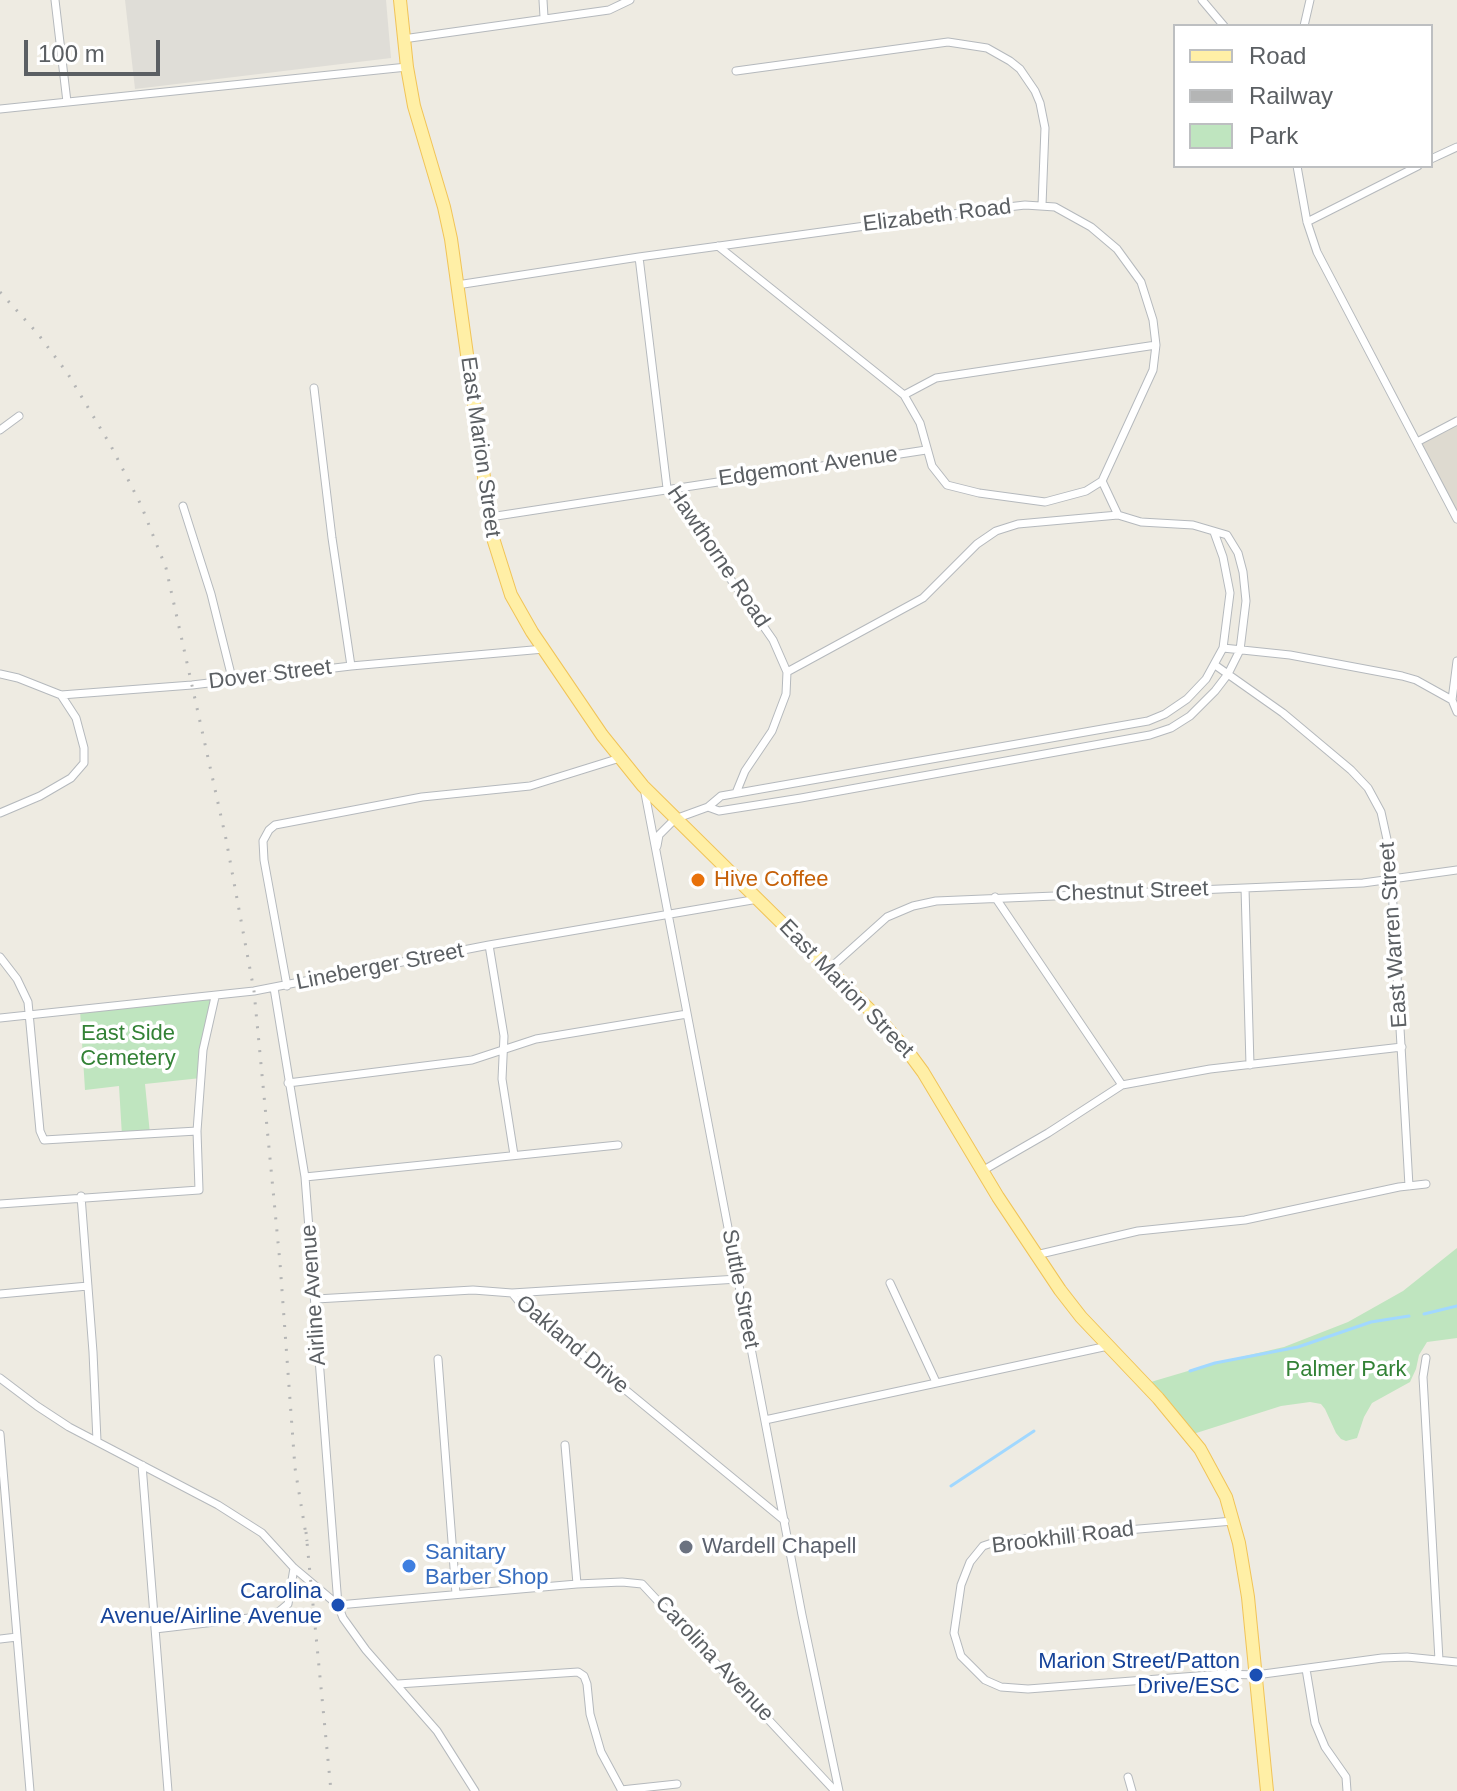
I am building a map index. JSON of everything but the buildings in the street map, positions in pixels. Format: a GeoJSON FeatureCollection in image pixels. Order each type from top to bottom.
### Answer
{"type":"FeatureCollection","features":[{"type":"Feature","properties":{"kind":"main road","name":"East Marion Street"},"geometry":{"type":"LineString","coordinates":[[400,0],[407,67],[417,116],[444,207],[489,517],[504,579],[544,649],[620,758],[675,819],[829,969],[909,1053],[1036,1255],[1081,1317],[1158,1398],[1200,1449],[1226,1497],[1248,1597],[1267,1791]]}},
{"type":"Feature","properties":{"kind":"street"},"geometry":{"type":"LineString","coordinates":[[55,0],[67,102]]}},
{"type":"Feature","properties":{"kind":"street"},"geometry":{"type":"LineString","coordinates":[[543,0],[544,17]]}},
{"type":"Feature","properties":{"kind":"street"},"geometry":{"type":"LineString","coordinates":[[403,39],[609,10],[630,0]]}},
{"type":"Feature","properties":{"kind":"street"},"geometry":{"type":"LineString","coordinates":[[1202,0],[1222,24]]}},
{"type":"Feature","properties":{"kind":"street"},"geometry":{"type":"LineString","coordinates":[[1304,24],[1310,0]]}},
{"type":"Feature","properties":{"kind":"street"},"geometry":{"type":"LineString","coordinates":[[736,71],[948,42],[987,48],[1020,69],[1040,103],[1045,128],[1042,205]]}},
{"type":"Feature","properties":{"kind":"street"},"geometry":{"type":"LineString","coordinates":[[0,109],[407,67]]}},
{"type":"Feature","properties":{"kind":"street"},"geometry":{"type":"LineString","coordinates":[[1433,158],[1457,147]]}},
{"type":"Feature","properties":{"kind":"street"},"geometry":{"type":"LineString","coordinates":[[1297,168],[1307,222],[1317,252],[1457,519]]}},
{"type":"Feature","properties":{"kind":"street"},"geometry":{"type":"LineString","coordinates":[[1307,222],[1414,168]]}},
{"type":"Feature","properties":{"kind":"street","name":"Elizabeth Road"},"geometry":{"type":"LineString","coordinates":[[457,285],[982,210],[1042,205],[1062,210],[1091,227],[1128,261],[1141,282],[1156,345],[1153,370],[1147,386],[1102,481]]}},
{"type":"Feature","properties":{"kind":"street"},"geometry":{"type":"LineString","coordinates":[[718,246],[904,395],[920,423],[926,450]]}},
{"type":"Feature","properties":{"kind":"street","name":"Hawthorne Road"},"geometry":{"type":"LineString","coordinates":[[639,257],[667,488],[773,640],[787,672]]}},
{"type":"Feature","properties":{"kind":"street"},"geometry":{"type":"LineString","coordinates":[[904,395],[936,378],[1156,345]]}},
{"type":"Feature","properties":{"kind":"street"},"geometry":{"type":"LineString","coordinates":[[314,388],[351,666]]}},
{"type":"Feature","properties":{"kind":"street"},"geometry":{"type":"LineString","coordinates":[[0,430],[19,416]]}},
{"type":"Feature","properties":{"kind":"street"},"geometry":{"type":"LineString","coordinates":[[1417,442],[1457,421]]}},
{"type":"Feature","properties":{"kind":"street","name":"Edgemont Avenue"},"geometry":{"type":"LineString","coordinates":[[489,517],[926,450],[936,473],[947,485],[979,493],[1045,502],[1078,494],[1102,481]]}},
{"type":"Feature","properties":{"kind":"street"},"geometry":{"type":"LineString","coordinates":[[1102,481],[1118,515]]}},
{"type":"Feature","properties":{"kind":"street"},"geometry":{"type":"LineString","coordinates":[[183,506],[211,594],[232,678]]}},
{"type":"Feature","properties":{"kind":"street"},"geometry":{"type":"LineString","coordinates":[[708,807],[719,811],[1086,747],[1171,728],[1200,706],[1228,674],[1240,650],[1246,601],[1238,553],[1227,535],[1193,525],[1141,522],[1118,515],[1018,524],[996,531],[977,544],[923,598],[787,672],[786,694],[772,731],[745,771],[736,793]]}},
{"type":"Feature","properties":{"kind":"street"},"geometry":{"type":"LineString","coordinates":[[656,852],[659,835],[675,819],[708,807],[719,797],[1158,717],[1187,699],[1206,679],[1223,648],[1230,593],[1214,532]]}},
{"type":"Feature","properties":{"kind":"street"},"geometry":{"type":"LineString","coordinates":[[1223,648],[1377,670],[1416,680],[1452,700]]}},
{"type":"Feature","properties":{"kind":"street","name":"Dover Street"},"geometry":{"type":"LineString","coordinates":[[0,674],[61,695],[192,685],[232,678],[544,649]]}},
{"type":"Feature","properties":{"kind":"street"},"geometry":{"type":"LineString","coordinates":[[1457,661],[1452,700],[1457,712]]}},
{"type":"Feature","properties":{"kind":"street","name":"East Warren Street"},"geometry":{"type":"LineString","coordinates":[[1215,665],[1283,713],[1362,780],[1377,804],[1386,830],[1392,881],[1409,1186]]}},
{"type":"Feature","properties":{"kind":"street"},"geometry":{"type":"LineString","coordinates":[[0,813],[40,796],[71,778],[84,763],[84,748],[76,718],[61,695]]}},
{"type":"Feature","properties":{"kind":"street"},"geometry":{"type":"LineString","coordinates":[[1083,732],[1086,747]]}},
{"type":"Feature","properties":{"kind":"street"},"geometry":{"type":"LineString","coordinates":[[287,986],[263,847],[269,830],[279,823],[446,793],[530,786],[620,758]]}},
{"type":"Feature","properties":{"kind":"street"},"geometry":{"type":"LineString","coordinates":[[906,764],[909,778]]}},
{"type":"Feature","properties":{"kind":"street","name":"Suttle Street"},"geometry":{"type":"LineString","coordinates":[[643,786],[837,1791]]}},
{"type":"Feature","properties":{"kind":"street","name":"Chestnut Street"},"geometry":{"type":"LineString","coordinates":[[829,969],[880,923],[899,911],[936,901],[1392,881],[1457,870]]}},
{"type":"Feature","properties":{"kind":"street"},"geometry":{"type":"LineString","coordinates":[[1245,888],[1250,1065]]}},
{"type":"Feature","properties":{"kind":"street"},"geometry":{"type":"LineString","coordinates":[[995,897],[1122,1085]]}},
{"type":"Feature","properties":{"kind":"street","name":"Lineberger Street"},"geometry":{"type":"LineString","coordinates":[[0,1018],[215,997],[287,986],[489,945],[758,899]]}},
{"type":"Feature","properties":{"kind":"street"},"geometry":{"type":"LineString","coordinates":[[489,945],[504,1036],[502,1079],[514,1155]]}},
{"type":"Feature","properties":{"kind":"street"},"geometry":{"type":"LineString","coordinates":[[0,957],[24,989],[32,1015],[40,1131],[44,1140],[197,1131]]}},
{"type":"Feature","properties":{"kind":"street","name":"Airline Avenue"},"geometry":{"type":"LineString","coordinates":[[274,988],[305,1177],[338,1605]]}},
{"type":"Feature","properties":{"kind":"street"},"geometry":{"type":"LineString","coordinates":[[0,1204],[199,1190],[197,1131],[203,1050],[215,997]]}},
{"type":"Feature","properties":{"kind":"street"},"geometry":{"type":"LineString","coordinates":[[288,1083],[472,1060],[536,1039],[687,1014]]}},
{"type":"Feature","properties":{"kind":"street"},"geometry":{"type":"LineString","coordinates":[[982,1171],[1073,1118],[1122,1085],[1250,1065],[1402,1047]]}},
{"type":"Feature","properties":{"kind":"street"},"geometry":{"type":"LineString","coordinates":[[305,1177],[618,1145]]}},
{"type":"Feature","properties":{"kind":"street"},"geometry":{"type":"LineString","coordinates":[[1036,1255],[1138,1231],[1245,1220],[1426,1184]]}},
{"type":"Feature","properties":{"kind":"street"},"geometry":{"type":"LineString","coordinates":[[81,1196],[97,1441]]}},
{"type":"Feature","properties":{"kind":"street"},"geometry":{"type":"LineString","coordinates":[[512,1293],[738,1279]]}},
{"type":"Feature","properties":{"kind":"street"},"geometry":{"type":"LineString","coordinates":[[890,1283],[936,1382]]}},
{"type":"Feature","properties":{"kind":"street"},"geometry":{"type":"LineString","coordinates":[[0,1294],[88,1286]]}},
{"type":"Feature","properties":{"kind":"street","name":"Oakland Drive"},"geometry":{"type":"LineString","coordinates":[[316,1299],[473,1290],[512,1293],[521,1304],[785,1521]]}},
{"type":"Feature","properties":{"kind":"street"},"geometry":{"type":"LineString","coordinates":[[765,1420],[1108,1346]]}},
{"type":"Feature","properties":{"kind":"street"},"geometry":{"type":"LineString","coordinates":[[1426,1358],[1423,1377],[1439,1660]]}},
{"type":"Feature","properties":{"kind":"street"},"geometry":{"type":"LineString","coordinates":[[438,1359],[456,1594]]}},
{"type":"Feature","properties":{"kind":"street"},"geometry":{"type":"LineString","coordinates":[[0,1378],[37,1406],[218,1505],[262,1533],[294,1568],[338,1605],[343,1618],[366,1650],[437,1731],[475,1791]]}},
{"type":"Feature","properties":{"kind":"street"},"geometry":{"type":"LineString","coordinates":[[0,1434],[30,1791]]}},
{"type":"Feature","properties":{"kind":"street"},"geometry":{"type":"LineString","coordinates":[[565,1445],[577,1584]]}},
{"type":"Feature","properties":{"kind":"street"},"geometry":{"type":"LineString","coordinates":[[142,1465],[168,1791]]}},
{"type":"Feature","properties":{"kind":"street","name":"Brookhill Road"},"geometry":{"type":"LineString","coordinates":[[1233,1521],[989,1543],[970,1562],[961,1585],[954,1619],[956,1644],[961,1656],[985,1680],[1012,1689],[1223,1674],[1256,1675]]}},
{"type":"Feature","properties":{"kind":"street"},"geometry":{"type":"LineString","coordinates":[[0,1563],[11,1562]]}},
{"type":"Feature","properties":{"kind":"street"},"geometry":{"type":"LineString","coordinates":[[155,1629],[275,1615],[288,1604],[294,1568]]}},
{"type":"Feature","properties":{"kind":"street","name":"Carolina Avenue"},"geometry":{"type":"LineString","coordinates":[[338,1605],[577,1584],[642,1584],[837,1791]]}},
{"type":"Feature","properties":{"kind":"street"},"geometry":{"type":"LineString","coordinates":[[0,1639],[17,1637]]}},
{"type":"Feature","properties":{"kind":"street"},"geometry":{"type":"LineString","coordinates":[[1256,1675],[1382,1658],[1457,1662]]}},
{"type":"Feature","properties":{"kind":"street"},"geometry":{"type":"LineString","coordinates":[[1306,1669],[1315,1723],[1325,1747],[1346,1777],[1347,1791]]}},
{"type":"Feature","properties":{"kind":"street"},"geometry":{"type":"LineString","coordinates":[[398,1684],[578,1672],[587,1684],[590,1714],[601,1752],[622,1790],[677,1784]]}},
{"type":"Feature","properties":{"kind":"street"},"geometry":{"type":"LineString","coordinates":[[1128,1777],[1132,1791]]}},
{"type":"Feature","properties":{"kind":"shaded area"},"geometry":{"type":"Polygon","coordinates":[[[125,0],[386,0],[391,58],[135,89],[125,0]]]}},
{"type":"Feature","properties":{"kind":"shaded area"},"geometry":{"type":"Polygon","coordinates":[[[1457,421],[1457,519],[1417,442],[1457,421]]]}},
{"type":"Feature","properties":{"kind":"green space","name":"East Side Cemetery"},"geometry":{"type":"Polygon","coordinates":[[[215,997],[201,1078],[145,1084],[150,1134],[122,1136],[119,1086],[85,1090],[80,1010],[215,997]]]}},
{"type":"Feature","properties":{"kind":"green space","name":"Palmer Park"},"geometry":{"type":"Polygon","coordinates":[[[1457,1248],[1457,1338],[1427,1342],[1410,1382],[1372,1403],[1357,1438],[1341,1439],[1321,1404],[1310,1402],[1281,1406],[1190,1435],[1144,1384],[1284,1347],[1348,1322],[1403,1291],[1457,1248]]]}},
{"type":"Feature","properties":{"kind":"waterway"},"geometry":{"type":"LineString","coordinates":[[1424,1314],[1457,1306]]}},
{"type":"Feature","properties":{"kind":"waterway"},"geometry":{"type":"LineString","coordinates":[[1190,1371],[1298,1347],[1371,1322],[1409,1316]]}},
{"type":"Feature","properties":{"kind":"waterway"},"geometry":{"type":"LineString","coordinates":[[951,1486],[1034,1431]]}},
{"type":"Feature","properties":{"kind":"railway"},"geometry":{"type":"LineString","coordinates":[[0,292],[38,334],[68,374],[111,446],[141,505],[166,568],[226,839],[254,991],[280,1263],[295,1468],[307,1541]]}},
{"type":"Feature","properties":{"kind":"railway"},"geometry":{"type":"LineString","coordinates":[[306,1532],[331,1791]]}},
{"type":"Feature","properties":{"kind":"place","name":"Hive Coffee"},"geometry":{"type":"Point","coordinates":[698,880]}},
{"type":"Feature","properties":{"kind":"place","name":"Wardell Chapell"},"geometry":{"type":"Point","coordinates":[686,1547]}},
{"type":"Feature","properties":{"kind":"place","name":"Sanitary Barber Shop"},"geometry":{"type":"Point","coordinates":[409,1566]}},
{"type":"Feature","properties":{"kind":"place","name":"Carolina Avenue/Airline Avenue"},"geometry":{"type":"Point","coordinates":[338,1605]}},
{"type":"Feature","properties":{"kind":"place","name":"Marion Street/Patton Drive/ESC"},"geometry":{"type":"Point","coordinates":[1256,1675]}}]}
